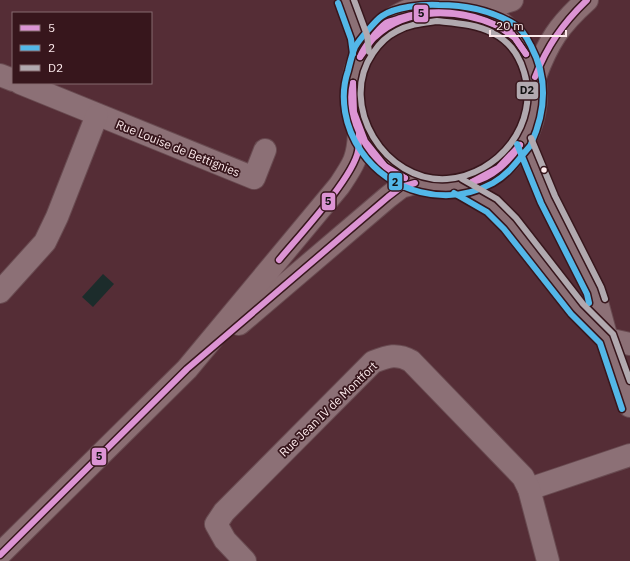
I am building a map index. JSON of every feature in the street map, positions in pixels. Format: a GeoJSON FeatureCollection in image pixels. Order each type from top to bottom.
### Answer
{"type":"FeatureCollection","features":[{"type":"Feature","properties":{"kind":"main road"},"geometry":{"type":"LineString","coordinates":[[477,8],[496,5],[512,0]]}},
{"type":"Feature","properties":{"kind":"main road"},"geometry":{"type":"LineString","coordinates":[[535,78],[542,58],[555,33],[567,18],[587,0]]}},
{"type":"Feature","properties":{"kind":"main road"},"geometry":{"type":"LineString","coordinates":[[421,2],[460,3],[477,8],[498,19],[515,35],[528,55],[535,78],[536,100],[534,114],[524,141],[511,158],[496,171],[478,181],[458,186],[429,186],[416,183],[398,175],[382,164],[369,149],[359,133],[353,113],[351,93],[354,73],[361,53],[372,36],[387,22],[421,2]]}},
{"type":"Feature","properties":{"kind":"main road"},"geometry":{"type":"LineString","coordinates":[[187,369],[339,186],[351,168],[358,152],[359,133]]}},
{"type":"Feature","properties":{"kind":"main road"},"geometry":{"type":"LineString","coordinates":[[2,553],[187,369],[401,187],[416,183]]}},
{"type":"Feature","properties":{"kind":"street"},"geometry":{"type":"LineString","coordinates":[[346,0],[359,37],[361,53]]}},
{"type":"Feature","properties":{"kind":"street"},"geometry":{"type":"LineString","coordinates":[[0,75],[12,80]]}},
{"type":"Feature","properties":{"kind":"street","name":"Rue Louise de Bettignies"},"geometry":{"type":"LineString","coordinates":[[22,84],[254,178],[265,150]]}},
{"type":"Feature","properties":{"kind":"street"},"geometry":{"type":"LineString","coordinates":[[0,292],[44,242],[57,217],[97,115]]}},
{"type":"Feature","properties":{"kind":"street"},"geometry":{"type":"LineString","coordinates":[[524,141],[548,199],[594,291],[607,339],[630,406]]}},
{"type":"Feature","properties":{"kind":"street"},"geometry":{"type":"LineString","coordinates":[[458,186],[492,206],[510,224],[577,309],[607,339],[630,344]]}},
{"type":"Feature","properties":{"kind":"street","name":"Rue Jean IV de Montfort"},"geometry":{"type":"LineString","coordinates":[[245,561],[225,540],[216,524],[224,512],[373,362],[385,357],[402,356],[411,361],[523,477],[529,489],[548,561]]}},
{"type":"Feature","properties":{"kind":"street"},"geometry":{"type":"LineString","coordinates":[[529,489],[630,455]]}},
{"type":"Feature","properties":{"kind":"shaded area"},"geometry":{"type":"Polygon","coordinates":[[[103,274],[114,284],[93,307],[82,297],[103,274]]]}},
{"type":"Feature","properties":{"kind":"transit line","name":"D2"},"geometry":{"type":"LineString","coordinates":[[354,0],[367,35],[369,52]]}},
{"type":"Feature","properties":{"kind":"transit line","name":"5"},"geometry":{"type":"LineString","coordinates":[[535,77],[550,45],[556,36],[570,17],[587,0]]}},
{"type":"Feature","properties":{"kind":"transit line","name":"2"},"geometry":{"type":"LineString","coordinates":[[338,3],[351,39],[353,54]]}},
{"type":"Feature","properties":{"kind":"transit line","name":"2"},"geometry":{"type":"LineString","coordinates":[[530,146],[504,175],[493,183],[475,191],[439,195],[421,192],[403,186],[387,177],[373,165],[361,151],[355,142],[347,122],[344,102],[345,81],[355,47],[368,30],[382,16],[394,10],[409,7],[449,5],[487,12],[506,19],[517,26],[526,37],[540,70],[543,95],[542,107],[540,119],[531,144]]}},
{"type":"Feature","properties":{"kind":"transit line","name":"5"},"geometry":{"type":"LineString","coordinates":[[360,57],[371,39],[386,23],[412,15],[437,12],[463,14],[498,26]]}},
{"type":"Feature","properties":{"kind":"transit line","name":"5"},"geometry":{"type":"LineString","coordinates":[[360,57],[373,39],[388,27],[418,15],[451,14],[467,16],[498,26]]}},
{"type":"Feature","properties":{"kind":"transit line","name":"D2"},"geometry":{"type":"LineString","coordinates":[[437,21],[466,24],[499,36],[509,44],[516,54],[524,72],[527,91],[526,110],[520,127],[511,143],[498,157],[483,168],[466,175],[447,179],[425,177],[404,168],[387,155],[373,137],[364,117],[361,95],[363,74],[373,53],[384,40],[393,33],[407,27],[437,21]]}},
{"type":"Feature","properties":{"kind":"transit line","name":"5"},"geometry":{"type":"LineString","coordinates":[[498,26],[510,31],[526,54]]}},
{"type":"Feature","properties":{"kind":"transit line","name":"5"},"geometry":{"type":"LineString","coordinates":[[498,26],[515,38],[526,54]]}},
{"type":"Feature","properties":{"kind":"transit line","name":"5"},"geometry":{"type":"LineString","coordinates":[[353,83],[354,112],[365,141],[385,166],[405,178]]}},
{"type":"Feature","properties":{"kind":"transit line","name":"5"},"geometry":{"type":"LineString","coordinates":[[353,83],[351,97],[352,111],[362,139],[381,163],[392,172],[405,178]]}},
{"type":"Feature","properties":{"kind":"transit line","name":"5"},"geometry":{"type":"LineString","coordinates":[[279,260],[324,207],[346,176],[358,151],[359,133]]}},
{"type":"Feature","properties":{"kind":"transit line","name":"D2"},"geometry":{"type":"LineString","coordinates":[[531,138],[555,196],[601,287],[605,299]]}},
{"type":"Feature","properties":{"kind":"transit line","name":"2"},"geometry":{"type":"LineString","coordinates":[[517,144],[541,203],[587,294],[589,303]]}},
{"type":"Feature","properties":{"kind":"transit line","name":"5"},"geometry":{"type":"LineString","coordinates":[[472,182],[498,168],[520,145]]}},
{"type":"Feature","properties":{"kind":"transit line","name":"5"},"geometry":{"type":"LineString","coordinates":[[472,182],[493,173],[511,157],[520,145]]}},
{"type":"Feature","properties":{"kind":"transit line","name":"D2"},"geometry":{"type":"LineString","coordinates":[[462,179],[497,199],[516,218],[583,304],[613,334],[630,381]]}},
{"type":"Feature","properties":{"kind":"transit line","name":"5"},"geometry":{"type":"LineString","coordinates":[[0,555],[187,369],[388,197],[401,187],[415,183]]}},
{"type":"Feature","properties":{"kind":"transit line","name":"2"},"geometry":{"type":"LineString","coordinates":[[454,193],[487,212],[504,229],[571,314],[600,343],[622,409]]}}]}
